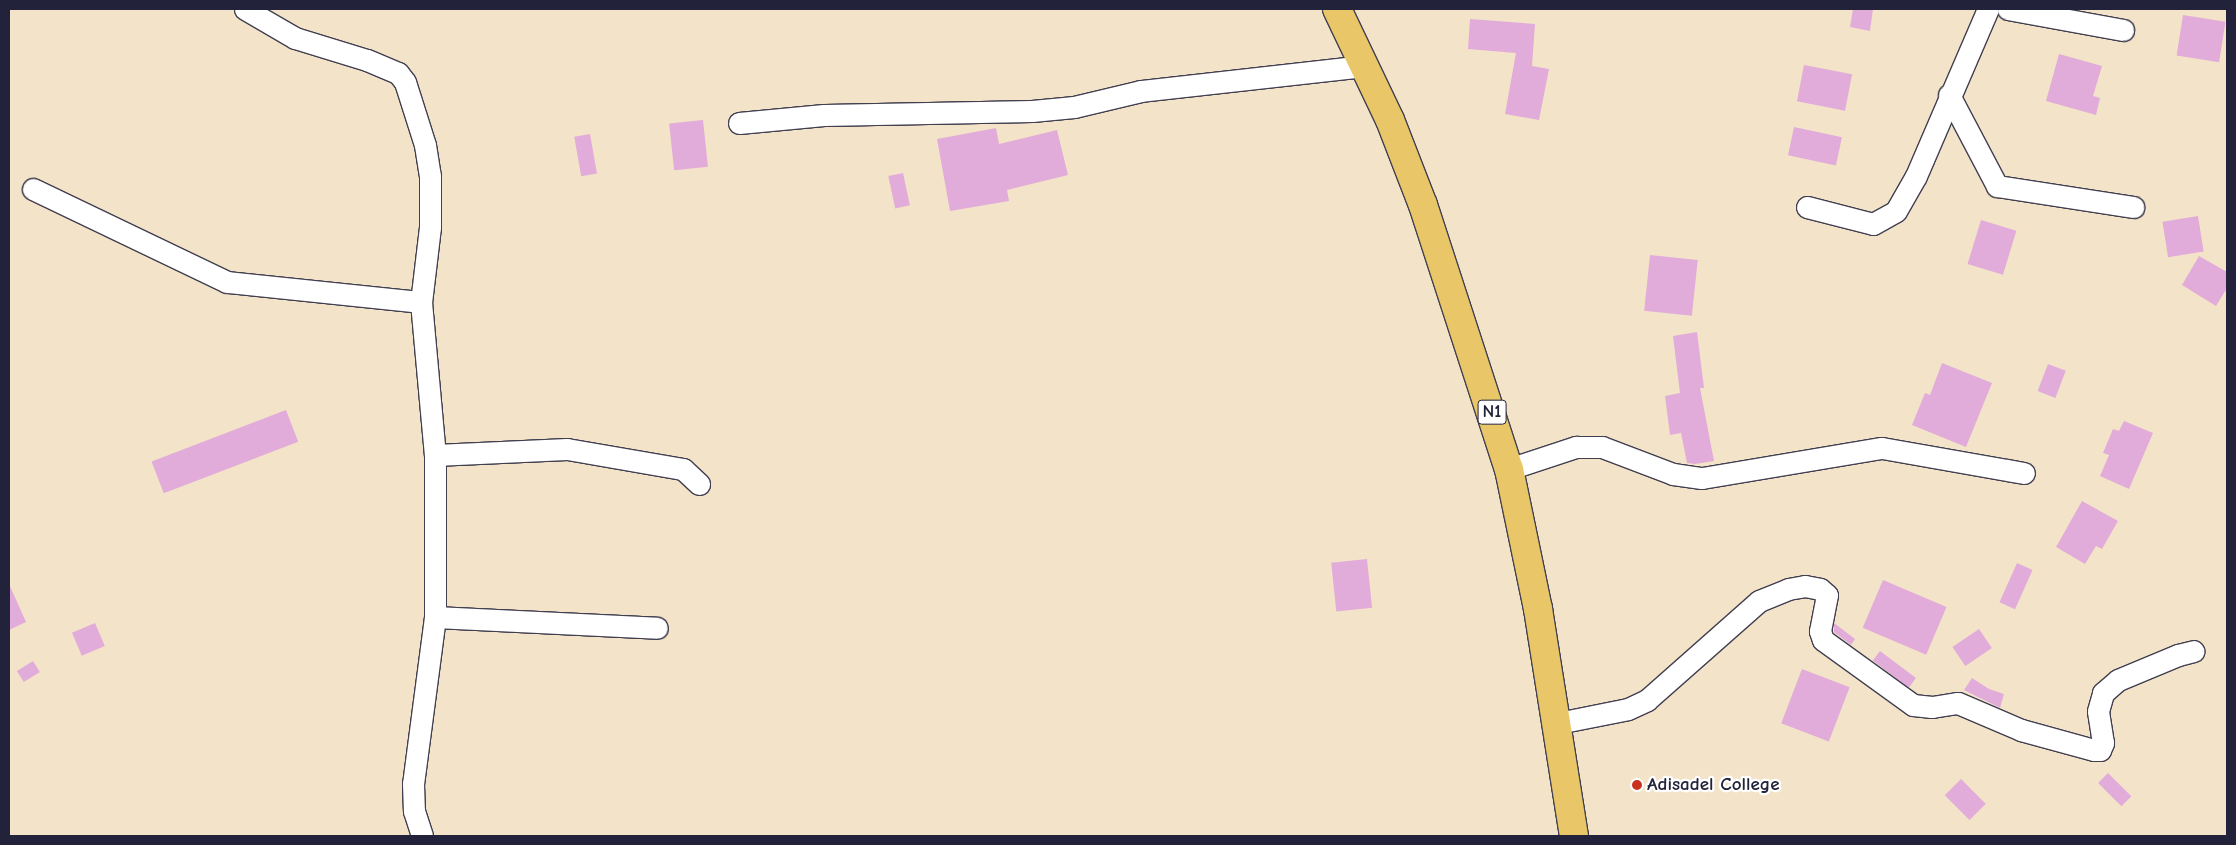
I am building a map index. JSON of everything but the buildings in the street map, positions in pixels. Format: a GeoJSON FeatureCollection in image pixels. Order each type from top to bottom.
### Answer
{"type":"FeatureCollection","features":[{"type":"Feature","properties":{"kind":"highway","name":"N1"},"geometry":{"type":"LineString","coordinates":[[1337,9],[1390,120],[1423,205],[1509,469],[1558,723],[1574,836]]}},
{"type":"Feature","properties":{"kind":"street"},"geometry":{"type":"LineString","coordinates":[[245,9],[295,38],[398,73],[405,82],[425,145],[430,175],[430,227],[421,302],[434,455],[435,617],[413,784],[414,811],[422,836]]}},
{"type":"Feature","properties":{"kind":"street"},"geometry":{"type":"LineString","coordinates":[[1808,207],[1872,224],[1896,211],[1916,176],[1949,95],[1988,9]]}},
{"type":"Feature","properties":{"kind":"street"},"geometry":{"type":"LineString","coordinates":[[2008,9],[2123,30]]}},
{"type":"Feature","properties":{"kind":"street"},"geometry":{"type":"LineString","coordinates":[[739,123],[824,115],[1032,111],[1074,107],[1141,91],[1363,66]]}},
{"type":"Feature","properties":{"kind":"street"},"geometry":{"type":"LineString","coordinates":[[1949,95],[1997,186],[2134,207]]}},
{"type":"Feature","properties":{"kind":"street"},"geometry":{"type":"LineString","coordinates":[[33,189],[228,282],[421,302]]}},
{"type":"Feature","properties":{"kind":"street"},"geometry":{"type":"LineString","coordinates":[[1509,469],[1576,446],[1602,447],[1673,474],[1702,478],[1882,448],[2024,472]]}},
{"type":"Feature","properties":{"kind":"street"},"geometry":{"type":"LineString","coordinates":[[434,455],[566,449],[683,469],[698,484]]}},
{"type":"Feature","properties":{"kind":"street"},"geometry":{"type":"LineString","coordinates":[[1558,723],[1628,709],[1647,700],[1759,601],[1788,589],[1805,586],[1820,589],[1827,595],[1820,631],[1823,640],[1913,705],[1932,707],[1958,703],[2021,730],[2094,750],[2100,750],[2103,743],[2098,711],[2104,693],[2118,680],[2178,654],[2194,651]]}},
{"type":"Feature","properties":{"kind":"street"},"geometry":{"type":"LineString","coordinates":[[435,617],[657,628]]}},
{"type":"Feature","properties":{"kind":"place","name":"Adisadel College"},"geometry":{"type":"Point","coordinates":[1637,785]}}]}
